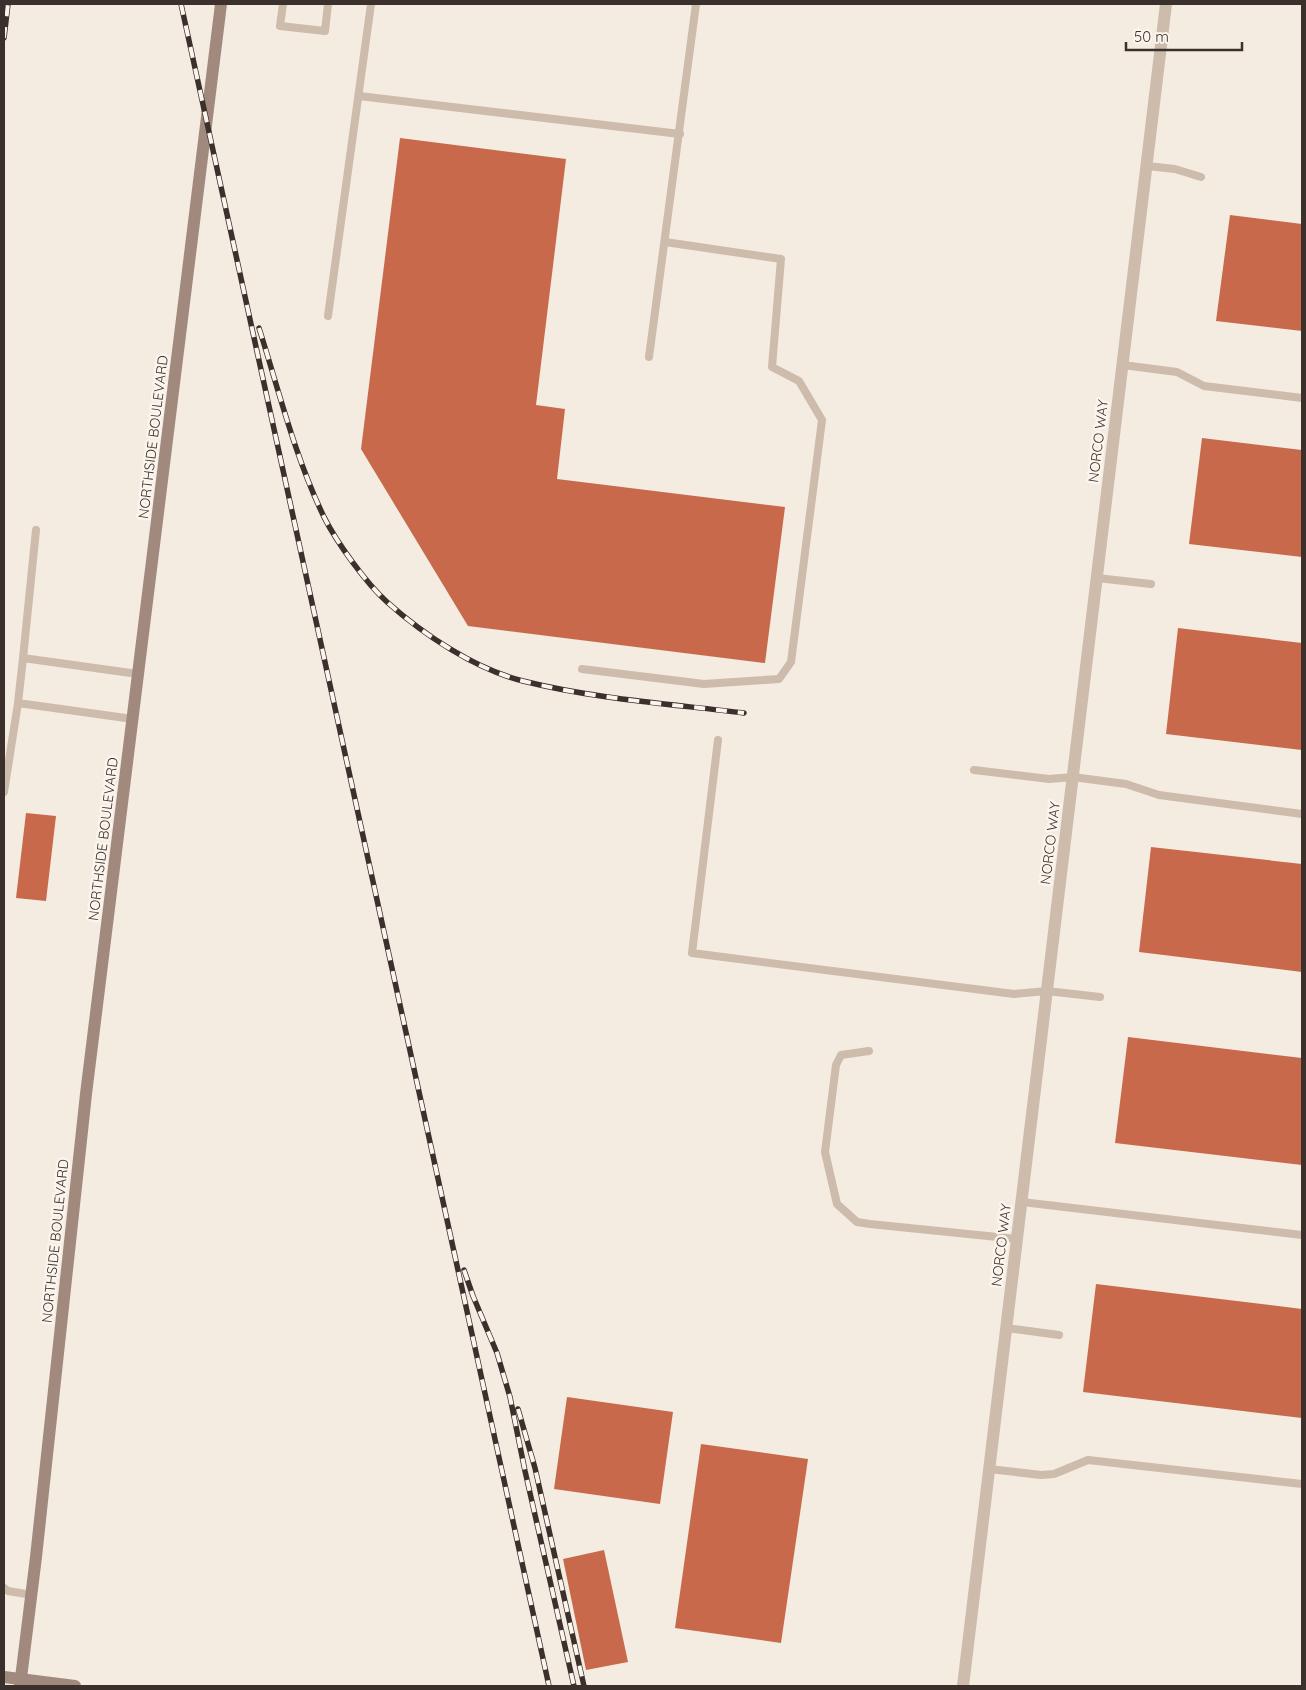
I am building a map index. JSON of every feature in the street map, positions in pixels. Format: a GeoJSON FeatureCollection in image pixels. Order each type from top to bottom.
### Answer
{"type":"FeatureCollection","features":[{"type":"Feature","properties":{"kind":"main road","name":"NORTHSIDE BOULEVARD"},"geometry":{"type":"LineString","coordinates":[[21,1682],[86,1094],[221,4]]}},
{"type":"Feature","properties":{"kind":"main road"},"geometry":{"type":"LineString","coordinates":[[4,1677],[21,1682],[75,1686]]}},
{"type":"Feature","properties":{"kind":"street","name":"NORCO WAY"},"geometry":{"type":"LineString","coordinates":[[963,1686],[1166,4]]}},
{"type":"Feature","properties":{"kind":"lane"},"geometry":{"type":"LineString","coordinates":[[283,4],[280,26],[325,31],[328,4]]}},
{"type":"Feature","properties":{"kind":"lane"},"geometry":{"type":"LineString","coordinates":[[328,316],[372,4]]}},
{"type":"Feature","properties":{"kind":"lane"},"geometry":{"type":"LineString","coordinates":[[648,356],[680,134],[696,4]]}},
{"type":"Feature","properties":{"kind":"lane"},"geometry":{"type":"LineString","coordinates":[[359,96],[680,134]]}},
{"type":"Feature","properties":{"kind":"lane"},"geometry":{"type":"LineString","coordinates":[[1147,166],[1174,169],[1201,178]]}},
{"type":"Feature","properties":{"kind":"lane"},"geometry":{"type":"LineString","coordinates":[[582,669],[704,684],[779,679],[791,662],[822,420],[799,381],[772,367],[781,259],[665,242]]}},
{"type":"Feature","properties":{"kind":"lane"},"geometry":{"type":"LineString","coordinates":[[1123,365],[1177,372],[1204,386],[1302,398]]}},
{"type":"Feature","properties":{"kind":"lane"},"geometry":{"type":"LineString","coordinates":[[4,792],[18,703],[36,530]]}},
{"type":"Feature","properties":{"kind":"lane"},"geometry":{"type":"LineString","coordinates":[[1097,578],[1151,584]]}},
{"type":"Feature","properties":{"kind":"lane"},"geometry":{"type":"LineString","coordinates":[[23,658],[138,674]]}},
{"type":"Feature","properties":{"kind":"lane"},"geometry":{"type":"LineString","coordinates":[[18,703],[133,720]]}},
{"type":"Feature","properties":{"kind":"lane"},"geometry":{"type":"LineString","coordinates":[[718,740],[692,952],[1014,994],[1047,991],[1100,997]]}},
{"type":"Feature","properties":{"kind":"lane"},"geometry":{"type":"LineString","coordinates":[[974,770],[1049,779],[1072,777],[1126,784],[1159,795],[1302,814]]}},
{"type":"Feature","properties":{"kind":"lane"},"geometry":{"type":"LineString","coordinates":[[869,1050],[841,1055],[836,1065],[825,1152],[837,1204],[857,1222],[1017,1239]]}},
{"type":"Feature","properties":{"kind":"lane"},"geometry":{"type":"LineString","coordinates":[[1022,1202],[1302,1235]]}},
{"type":"Feature","properties":{"kind":"lane"},"geometry":{"type":"LineString","coordinates":[[1006,1328],[1058,1335]]}},
{"type":"Feature","properties":{"kind":"lane"},"geometry":{"type":"LineString","coordinates":[[989,1469],[1041,1475],[1054,1474],[1088,1460],[1302,1484]]}},
{"type":"Feature","properties":{"kind":"lane"},"geometry":{"type":"LineString","coordinates":[[4,1588],[8,1591],[32,1595]]}},
{"type":"Feature","properties":{"kind":"building"},"geometry":{"type":"Polygon","coordinates":[[[400,138],[566,159],[536,405],[565,409],[557,479],[785,507],[765,663],[468,626],[361,449],[400,138]]]}},
{"type":"Feature","properties":{"kind":"building"},"geometry":{"type":"Polygon","coordinates":[[[1230,215],[1302,224],[1302,331],[1216,321],[1230,215]]]}},
{"type":"Feature","properties":{"kind":"building"},"geometry":{"type":"Polygon","coordinates":[[[1202,438],[1302,450],[1302,557],[1189,544],[1202,438]]]}},
{"type":"Feature","properties":{"kind":"building"},"geometry":{"type":"Polygon","coordinates":[[[1178,628],[1302,643],[1302,750],[1166,734],[1178,628]]]}},
{"type":"Feature","properties":{"kind":"building"},"geometry":{"type":"Polygon","coordinates":[[[26,813],[56,816],[46,901],[16,898],[26,813]]]}},
{"type":"Feature","properties":{"kind":"building"},"geometry":{"type":"Polygon","coordinates":[[[1151,847],[1302,864],[1302,972],[1139,952],[1151,847]]]}},
{"type":"Feature","properties":{"kind":"building"},"geometry":{"type":"Polygon","coordinates":[[[1128,1037],[1302,1058],[1302,1165],[1115,1143],[1128,1037]]]}},
{"type":"Feature","properties":{"kind":"building"},"geometry":{"type":"Polygon","coordinates":[[[1096,1284],[1302,1309],[1302,1418],[1083,1392],[1096,1284]]]}},
{"type":"Feature","properties":{"kind":"building"},"geometry":{"type":"Polygon","coordinates":[[[567,1397],[673,1412],[660,1504],[554,1489],[567,1397]]]}},
{"type":"Feature","properties":{"kind":"building"},"geometry":{"type":"Polygon","coordinates":[[[701,1444],[808,1459],[781,1643],[675,1628],[701,1444]]]}},
{"type":"Feature","properties":{"kind":"building"},"geometry":{"type":"Polygon","coordinates":[[[604,1550],[628,1662],[586,1670],[563,1559],[604,1550]]]}},
{"type":"Feature","properties":{"kind":"railway"},"geometry":{"type":"LineString","coordinates":[[4,38],[8,4]]}},
{"type":"Feature","properties":{"kind":"railway"},"geometry":{"type":"LineString","coordinates":[[181,4],[549,1686]]}},
{"type":"Feature","properties":{"kind":"railway"},"geometry":{"type":"LineString","coordinates":[[259,328],[304,471],[324,517],[336,539],[361,574],[387,602],[417,627],[469,659],[505,676],[523,681],[605,697],[744,713]]}},
{"type":"Feature","properties":{"kind":"railway"},"geometry":{"type":"LineString","coordinates":[[464,1270],[497,1353],[510,1397],[574,1686]]}},
{"type":"Feature","properties":{"kind":"railway"},"geometry":{"type":"LineString","coordinates":[[518,1409],[535,1468],[584,1686]]}}]}
